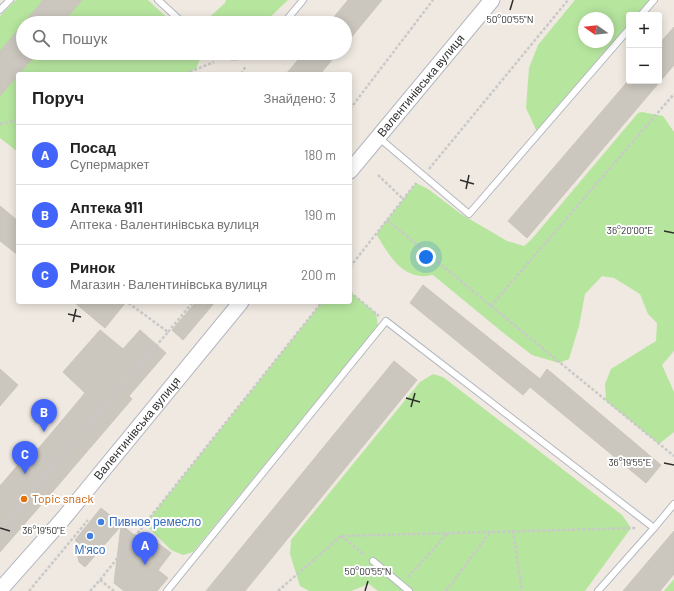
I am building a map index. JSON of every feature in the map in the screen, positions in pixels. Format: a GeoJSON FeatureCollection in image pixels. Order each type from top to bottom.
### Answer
{"type":"FeatureCollection","features":[{"type":"Feature","properties":{"kind":"street","name":"Валентинівська вулиця"},"geometry":{"type":"LineString","coordinates":[[352,169],[492,0]]}},
{"type":"Feature","properties":{"kind":"street","name":"Валентинівська вулиця"},"geometry":{"type":"LineString","coordinates":[[0,590],[63,519],[240,304]]}},
{"type":"Feature","properties":{"kind":"lane"},"geometry":{"type":"LineString","coordinates":[[0,10],[10,0]]}},
{"type":"Feature","properties":{"kind":"lane"},"geometry":{"type":"LineString","coordinates":[[158,0],[176,16]]}},
{"type":"Feature","properties":{"kind":"lane"},"geometry":{"type":"LineString","coordinates":[[290,16],[303,0]]}},
{"type":"Feature","properties":{"kind":"lane"},"geometry":{"type":"LineString","coordinates":[[644,12],[654,0]]}},
{"type":"Feature","properties":{"kind":"lane"},"geometry":{"type":"LineString","coordinates":[[378,137],[469,214],[626,32]]}},
{"type":"Feature","properties":{"kind":"lane"},"geometry":{"type":"LineString","coordinates":[[167,591],[386,321],[654,528]]}},
{"type":"Feature","properties":{"kind":"lane"},"geometry":{"type":"LineString","coordinates":[[598,591],[674,504]]}},
{"type":"Feature","properties":{"kind":"lane"},"geometry":{"type":"LineString","coordinates":[[373,561],[409,591]]}},
{"type":"Feature","properties":{"kind":"path"},"geometry":{"type":"LineString","coordinates":[[352,106],[433,0]]}},
{"type":"Feature","properties":{"kind":"path"},"geometry":{"type":"LineString","coordinates":[[352,264],[418,180],[423,176],[568,0]]}},
{"type":"Feature","properties":{"kind":"path"},"geometry":{"type":"LineString","coordinates":[[190,72],[218,60]]}},
{"type":"Feature","properties":{"kind":"path"},"geometry":{"type":"LineString","coordinates":[[490,306],[674,94]]}},
{"type":"Feature","properties":{"kind":"path"},"geometry":{"type":"LineString","coordinates":[[0,124],[16,120]]}},
{"type":"Feature","properties":{"kind":"path"},"geometry":{"type":"LineString","coordinates":[[378,175],[403,200]]}},
{"type":"Feature","properties":{"kind":"path"},"geometry":{"type":"LineString","coordinates":[[387,220],[674,456]]}},
{"type":"Feature","properties":{"kind":"path"},"geometry":{"type":"LineString","coordinates":[[352,294],[386,321]]}},
{"type":"Feature","properties":{"kind":"path"},"geometry":{"type":"LineString","coordinates":[[130,304],[168,332]]}},
{"type":"Feature","properties":{"kind":"path"},"geometry":{"type":"LineString","coordinates":[[0,529],[191,304]]}},
{"type":"Feature","properties":{"kind":"path"},"geometry":{"type":"LineString","coordinates":[[90,591],[320,304]]}},
{"type":"Feature","properties":{"kind":"path"},"geometry":{"type":"LineString","coordinates":[[29,591],[88,520]]}},
{"type":"Feature","properties":{"kind":"path"},"geometry":{"type":"LineString","coordinates":[[278,591],[341,536],[654,528]]}},
{"type":"Feature","properties":{"kind":"path"},"geometry":{"type":"LineString","coordinates":[[512,531],[522,591]]}},
{"type":"Feature","properties":{"kind":"path"},"geometry":{"type":"LineString","coordinates":[[446,591],[490,532]]}},
{"type":"Feature","properties":{"kind":"path"},"geometry":{"type":"LineString","coordinates":[[401,585],[448,533]]}},
{"type":"Feature","properties":{"kind":"path"},"geometry":{"type":"LineString","coordinates":[[341,536],[373,561]]}},
{"type":"Feature","properties":{"kind":"path"},"geometry":{"type":"LineString","coordinates":[[100,580],[114,591]]}},
{"type":"Feature","properties":{"kind":"green space"},"geometry":{"type":"Polygon","coordinates":[[[16,0],[148,0],[165,16],[16,16],[16,60],[200,60],[196,69],[189,72],[16,72],[16,150],[0,138],[0,16],[16,0]]]}},
{"type":"Feature","properties":{"kind":"green space"},"geometry":{"type":"Polygon","coordinates":[[[226,0],[288,0],[271,16],[211,16],[225,3],[226,0]]]}},
{"type":"Feature","properties":{"kind":"green space"},"geometry":{"type":"Polygon","coordinates":[[[575,0],[650,0],[640,12],[626,12],[626,27],[614,41],[614,12],[578,12],[578,48],[608,48],[554,110],[537,132],[526,108],[529,68],[538,45],[575,0]]]}},
{"type":"Feature","properties":{"kind":"green space"},"geometry":{"type":"Polygon","coordinates":[[[642,112],[663,116],[674,132],[674,351],[662,365],[674,392],[674,432],[659,444],[606,401],[605,384],[611,369],[656,341],[657,323],[648,314],[640,294],[614,278],[602,276],[585,294],[579,326],[569,359],[559,363],[532,355],[433,275],[422,276],[406,271],[394,261],[376,234],[416,183],[428,189],[461,214],[507,241],[524,246],[531,240],[638,113],[642,112]]]}},
{"type":"Feature","properties":{"kind":"green space"},"geometry":{"type":"Polygon","coordinates":[[[352,294],[376,313],[378,326],[193,552],[183,555],[171,550],[149,528],[149,519],[320,304],[352,304],[352,294]]]}},
{"type":"Feature","properties":{"kind":"green space"},"geometry":{"type":"Polygon","coordinates":[[[433,374],[443,377],[622,515],[631,528],[585,591],[378,591],[369,584],[351,591],[309,591],[300,586],[290,554],[291,540],[420,382],[433,374]]]}},
{"type":"Feature","properties":{"kind":"green space"},"geometry":{"type":"Polygon","coordinates":[[[674,579],[674,591],[664,591],[674,579]]]}},
{"type":"Feature","properties":{"kind":"building"},"geometry":{"type":"Polygon","coordinates":[[[43,0],[82,0],[68,16],[30,16],[43,0]]]}},
{"type":"Feature","properties":{"kind":"building"},"geometry":{"type":"Polygon","coordinates":[[[348,0],[382,0],[352,36],[352,16],[335,16],[348,0]]]}},
{"type":"Feature","properties":{"kind":"building"},"geometry":{"type":"Polygon","coordinates":[[[674,27],[674,65],[662,79],[662,48],[662,41],[674,27]]]}},
{"type":"Feature","properties":{"kind":"building"},"geometry":{"type":"Polygon","coordinates":[[[16,32],[16,60],[31,60],[21,72],[16,72],[16,77],[0,96],[0,51],[16,32]]]}},
{"type":"Feature","properties":{"kind":"building"},"geometry":{"type":"Polygon","coordinates":[[[298,60],[332,60],[322,72],[288,72],[298,60]]]}},
{"type":"Feature","properties":{"kind":"building"},"geometry":{"type":"Polygon","coordinates":[[[626,83],[658,84],[527,238],[508,221],[626,83]]]}},
{"type":"Feature","properties":{"kind":"building"},"geometry":{"type":"Polygon","coordinates":[[[0,206],[16,219],[16,253],[0,241],[0,206]]]}},
{"type":"Feature","properties":{"kind":"building"},"geometry":{"type":"Polygon","coordinates":[[[423,285],[540,379],[547,369],[661,465],[646,483],[530,387],[523,395],[410,303],[423,285]]]}},
{"type":"Feature","properties":{"kind":"building"},"geometry":{"type":"Polygon","coordinates":[[[76,304],[124,304],[105,328],[76,304]]]}},
{"type":"Feature","properties":{"kind":"building"},"geometry":{"type":"Polygon","coordinates":[[[194,304],[213,304],[183,340],[172,330],[194,304]]]}},
{"type":"Feature","properties":{"kind":"building"},"geometry":{"type":"Polygon","coordinates":[[[100,330],[123,349],[140,330],[166,353],[129,396],[132,399],[0,552],[0,486],[34,446],[38,449],[85,393],[63,372],[100,330]]]}},
{"type":"Feature","properties":{"kind":"building"},"geometry":{"type":"Polygon","coordinates":[[[394,361],[417,380],[245,591],[206,591],[394,361]]]}},
{"type":"Feature","properties":{"kind":"building"},"geometry":{"type":"Polygon","coordinates":[[[0,369],[18,385],[0,406],[0,369]]]}},
{"type":"Feature","properties":{"kind":"building"},"geometry":{"type":"Polygon","coordinates":[[[101,508],[138,538],[143,532],[171,553],[158,570],[168,578],[157,591],[124,591],[114,583],[121,526],[85,567],[79,562],[77,552],[82,546],[75,540],[101,508]]]}},
{"type":"Feature","properties":{"kind":"building"},"geometry":{"type":"Polygon","coordinates":[[[674,531],[674,574],[660,591],[623,591],[674,531]]]}},
{"type":"Feature","properties":{"kind":"place","name":"Аптека 911"},"geometry":{"type":"Point","coordinates":[44,432]}},
{"type":"Feature","properties":{"kind":"place","name":"Ринок"},"geometry":{"type":"Point","coordinates":[25,474]}},
{"type":"Feature","properties":{"kind":"place","name":"Topic snack"},"geometry":{"type":"Point","coordinates":[24,499]}},
{"type":"Feature","properties":{"kind":"place","name":"Пивное ремесло"},"geometry":{"type":"Point","coordinates":[101,522]}},
{"type":"Feature","properties":{"kind":"place","name":"М'ясо"},"geometry":{"type":"Point","coordinates":[90,536]}},
{"type":"Feature","properties":{"kind":"place","name":"Посад"},"geometry":{"type":"Point","coordinates":[145,565]}}]}
